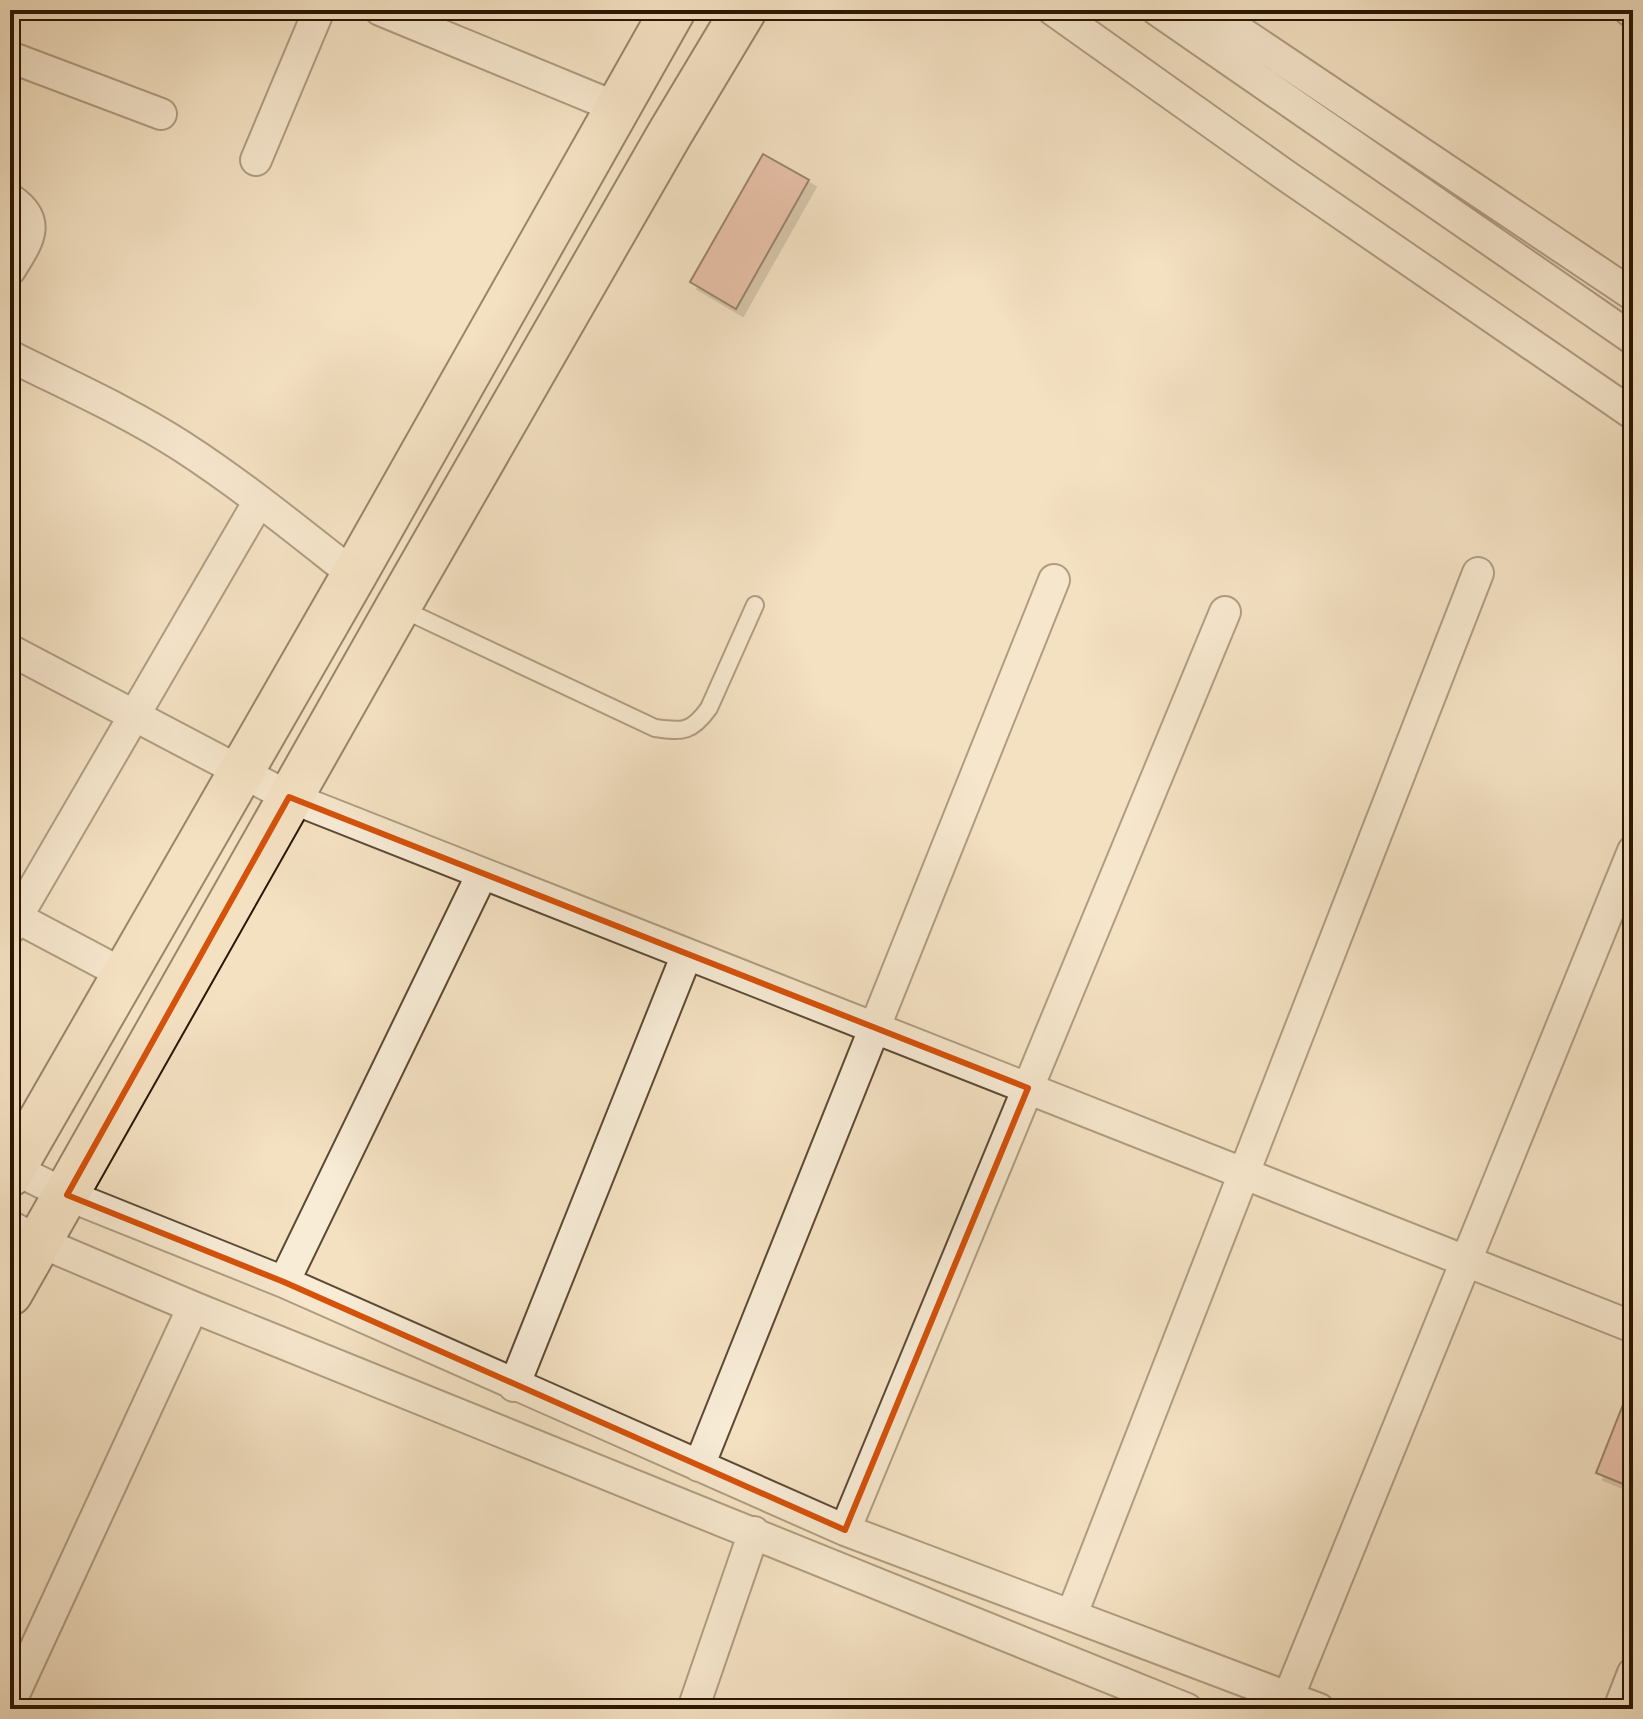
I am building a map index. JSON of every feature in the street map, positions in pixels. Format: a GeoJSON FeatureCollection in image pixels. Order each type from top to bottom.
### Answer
{"type":"FeatureCollection","features":[{"type":"Feature","properties":{"kind":"main road"},"geometry":{"type":"LineString","coordinates":[[10,1293],[25,1234],[67,1195],[289,797],[744,10]]}},
{"type":"Feature","properties":{"kind":"main road"},"geometry":{"type":"LineString","coordinates":[[11,1170],[354,575],[671,11]]}},
{"type":"Feature","properties":{"kind":"street"},"geometry":{"type":"LineString","coordinates":[[256,160],[319,10]]}},
{"type":"Feature","properties":{"kind":"street"},"geometry":{"type":"LineString","coordinates":[[380,10],[618,108]]}},
{"type":"Feature","properties":{"kind":"street"},"geometry":{"type":"LineString","coordinates":[[1053,10],[1285,175],[1633,414]]}},
{"type":"Feature","properties":{"kind":"street"},"geometry":{"type":"LineString","coordinates":[[1157,10],[1633,339]]}},
{"type":"Feature","properties":{"kind":"street"},"geometry":{"type":"LineString","coordinates":[[1208,10],[1633,295]]}},
{"type":"Feature","properties":{"kind":"street"},"geometry":{"type":"LineString","coordinates":[[10,57],[161,114]]}},
{"type":"Feature","properties":{"kind":"street"},"geometry":{"type":"LineString","coordinates":[[10,199],[28,216],[31,231],[10,270]]}},
{"type":"Feature","properties":{"kind":"street"},"geometry":{"type":"LineString","coordinates":[[10,356],[148,426],[182,447],[259,501],[354,575]]}},
{"type":"Feature","properties":{"kind":"street"},"geometry":{"type":"LineString","coordinates":[[125,975],[12,920],[259,501]]}},
{"type":"Feature","properties":{"kind":"street"},"geometry":{"type":"LineString","coordinates":[[1072,1614],[1478,573]]}},
{"type":"Feature","properties":{"kind":"street"},"geometry":{"type":"LineString","coordinates":[[699,1466],[1054,580]]}},
{"type":"Feature","properties":{"kind":"street"},"geometry":{"type":"LineString","coordinates":[[845,1530],[1225,612]]}},
{"type":"Feature","properties":{"kind":"street"},"geometry":{"type":"LineString","coordinates":[[10,650],[289,797],[1633,1327]]}},
{"type":"Feature","properties":{"kind":"street"},"geometry":{"type":"LineString","coordinates":[[1288,1698],[1633,851]]}},
{"type":"Feature","properties":{"kind":"street"},"geometry":{"type":"LineString","coordinates":[[284,1282],[482,874]]}},
{"type":"Feature","properties":{"kind":"street"},"geometry":{"type":"LineString","coordinates":[[514,1386],[687,954]]}},
{"type":"Feature","properties":{"kind":"street"},"geometry":{"type":"LineString","coordinates":[[11,1170],[284,1282],[845,1530],[1319,1709]]}},
{"type":"Feature","properties":{"kind":"street"},"geometry":{"type":"LineString","coordinates":[[25,1234],[193,1307],[754,1532],[1134,1699],[1187,1709]]}},
{"type":"Feature","properties":{"kind":"street"},"geometry":{"type":"LineString","coordinates":[[10,1703],[193,1307]]}},
{"type":"Feature","properties":{"kind":"street"},"geometry":{"type":"LineString","coordinates":[[693,1709],[754,1532]]}},
{"type":"Feature","properties":{"kind":"street"},"geometry":{"type":"LineString","coordinates":[[1619,1709],[1633,1673]]}},
{"type":"Feature","properties":{"kind":"lane"},"geometry":{"type":"LineString","coordinates":[[398,607],[655,728],[680,731],[698,723],[709,708],[755,605]]}},
{"type":"Feature","properties":{"kind":"highlighted area"},"geometry":{"type":"Polygon","coordinates":[[[289,797],[1028,1088],[845,1530],[284,1282],[67,1195],[289,797]]]}},
{"type":"Feature","properties":{"kind":"building"},"geometry":{"type":"Polygon","coordinates":[[[763,154],[809,180],[736,309],[690,282],[763,154]]]}},
{"type":"Feature","properties":{"kind":"building"},"geometry":{"type":"Polygon","coordinates":[[[1633,1382],[1633,1488],[1596,1473],[1633,1382]]]}}]}
